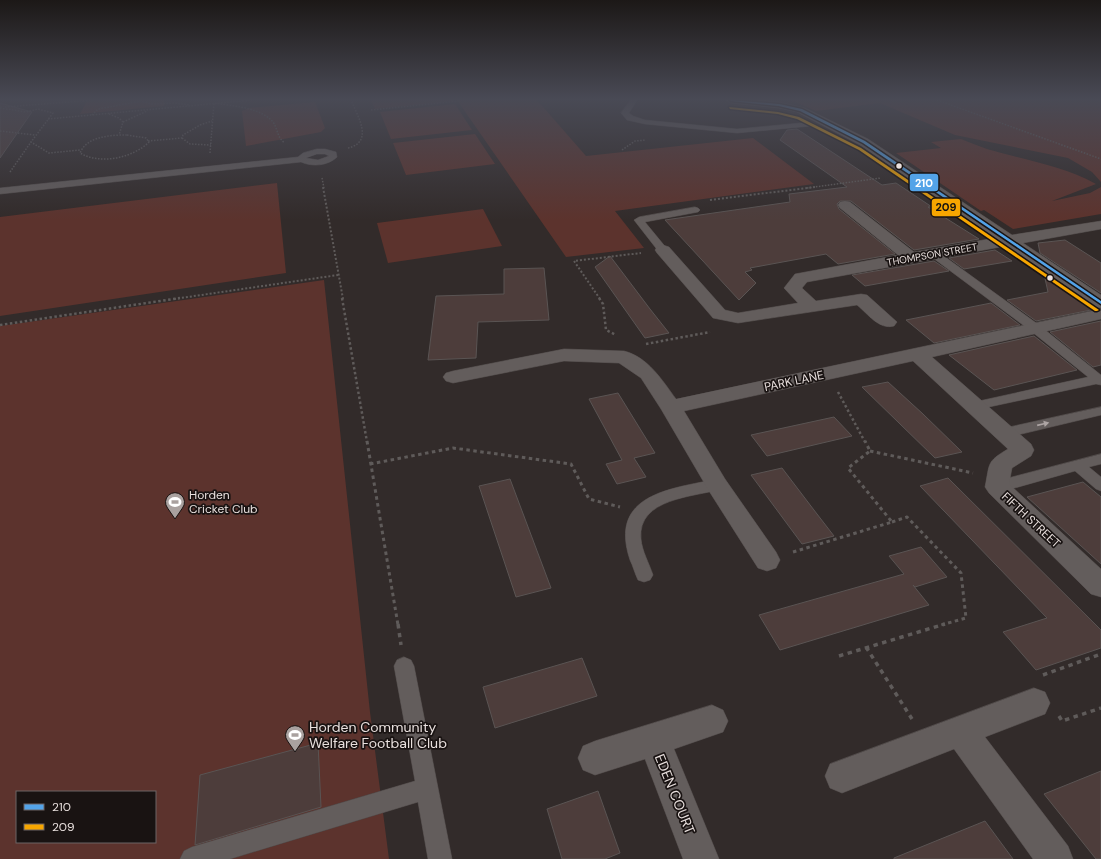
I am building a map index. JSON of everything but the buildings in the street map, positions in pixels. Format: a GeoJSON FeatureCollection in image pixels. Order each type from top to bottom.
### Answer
{"type":"FeatureCollection","features":[{"type":"Feature","properties":{"kind":"street"},"geometry":{"type":"LineString","coordinates":[[860,140],[1101,303]]}},
{"type":"Feature","properties":{"kind":"street"},"geometry":{"type":"LineString","coordinates":[[845,205],[911,257]]}},
{"type":"Feature","properties":{"kind":"street","name":"THOMPSON STREET"},"geometry":{"type":"LineString","coordinates":[[811,306],[793,288],[801,278],[933,253],[1101,225]]}},
{"type":"Feature","properties":{"kind":"street"},"geometry":{"type":"LineString","coordinates":[[1079,229],[1101,241]]}},
{"type":"Feature","properties":{"kind":"street"},"geometry":{"type":"LineString","coordinates":[[663,250],[719,314],[738,318],[861,299],[888,322]]}},
{"type":"Feature","properties":{"kind":"street","name":"PARK LANE"},"geometry":{"type":"LineString","coordinates":[[671,407],[1101,314]]}},
{"type":"Feature","properties":{"kind":"street"},"geometry":{"type":"LineString","coordinates":[[453,377],[564,355],[631,352],[671,407],[717,485],[767,560]]}},
{"type":"Feature","properties":{"kind":"street","name":"FIFTH STREET"},"geometry":{"type":"LineString","coordinates":[[917,354],[1023,450],[1001,464],[998,483],[1101,586]]}},
{"type":"Feature","properties":{"kind":"street"},"geometry":{"type":"LineString","coordinates":[[842,776],[961,731],[1042,697]]}},
{"type":"Feature","properties":{"kind":"street"},"geometry":{"type":"LineString","coordinates":[[654,740],[712,721]]}},
{"type":"Feature","properties":{"kind":"street"},"geometry":{"type":"LineString","coordinates":[[961,731],[1055,859]]}},
{"type":"Feature","properties":{"kind":"street","name":"EDEN COURT"},"geometry":{"type":"LineString","coordinates":[[595,758],[654,740],[701,859]]}},
{"type":"Feature","properties":{"kind":"lane"},"geometry":{"type":"LineString","coordinates":[[0,192],[209,169],[303,157],[322,151],[333,154],[333,157],[329,160],[319,162],[306,162],[303,157]]}},
{"type":"Feature","properties":{"kind":"lane"},"geometry":{"type":"LineString","coordinates":[[663,250],[639,220],[695,210]]}},
{"type":"Feature","properties":{"kind":"lane"},"geometry":{"type":"LineString","coordinates":[[933,253],[1035,328],[1100,380]]}},
{"type":"Feature","properties":{"kind":"lane"},"geometry":{"type":"LineString","coordinates":[[975,406],[1100,380]]}},
{"type":"Feature","properties":{"kind":"lane"},"geometry":{"type":"LineString","coordinates":[[1005,433],[1101,411]]}},
{"type":"Feature","properties":{"kind":"lane"},"geometry":{"type":"LineString","coordinates":[[998,483],[1078,466],[1101,459]]}},
{"type":"Feature","properties":{"kind":"lane"},"geometry":{"type":"LineString","coordinates":[[1078,466],[1101,485]]}},
{"type":"Feature","properties":{"kind":"lane"},"geometry":{"type":"LineString","coordinates":[[644,575],[633,539],[634,525],[640,513],[652,502],[669,496],[717,485]]}},
{"type":"Feature","properties":{"kind":"lane"},"geometry":{"type":"LineString","coordinates":[[404,666],[440,859]]}},
{"type":"Feature","properties":{"kind":"lane"},"geometry":{"type":"LineString","coordinates":[[192,859],[427,788]]}},
{"type":"Feature","properties":{"kind":"path"},"geometry":{"type":"LineString","coordinates":[[9,173],[31,142],[49,152],[80,150],[98,140]]}},
{"type":"Feature","properties":{"kind":"path"},"geometry":{"type":"LineString","coordinates":[[80,150],[80,152],[87,157],[111,158],[136,152],[147,146],[148,141],[158,140]]}},
{"type":"Feature","properties":{"kind":"path"},"geometry":{"type":"LineString","coordinates":[[185,140],[190,144],[211,145]]}},
{"type":"Feature","properties":{"kind":"path"},"geometry":{"type":"LineString","coordinates":[[209,169],[211,140]]}},
{"type":"Feature","properties":{"kind":"path"},"geometry":{"type":"LineString","coordinates":[[281,140],[296,148],[303,157]]}},
{"type":"Feature","properties":{"kind":"path"},"geometry":{"type":"LineString","coordinates":[[333,154],[355,146],[361,140]]}},
{"type":"Feature","properties":{"kind":"path"},"geometry":{"type":"LineString","coordinates":[[1048,140],[1101,159]]}},
{"type":"Feature","properties":{"kind":"path"},"geometry":{"type":"LineString","coordinates":[[319,162],[404,666]]}},
{"type":"Feature","properties":{"kind":"path"},"geometry":{"type":"LineString","coordinates":[[695,210],[705,208],[706,200],[912,175]]}},
{"type":"Feature","properties":{"kind":"path"},"geometry":{"type":"LineString","coordinates":[[663,250],[574,261],[603,304],[606,330],[631,352],[708,333],[726,327],[729,316]]}},
{"type":"Feature","properties":{"kind":"path"},"geometry":{"type":"LineString","coordinates":[[0,325],[338,275]]}},
{"type":"Feature","properties":{"kind":"path"},"geometry":{"type":"LineString","coordinates":[[828,373],[870,451],[998,483]]}},
{"type":"Feature","properties":{"kind":"path"},"geometry":{"type":"LineString","coordinates":[[370,464],[453,448],[572,464],[589,498],[640,513]]}},
{"type":"Feature","properties":{"kind":"path"},"geometry":{"type":"LineString","coordinates":[[870,451],[848,468],[892,522]]}},
{"type":"Feature","properties":{"kind":"path"},"geometry":{"type":"LineString","coordinates":[[767,560],[907,517],[961,573],[966,618],[839,656]]}},
{"type":"Feature","properties":{"kind":"path"},"geometry":{"type":"LineString","coordinates":[[866,647],[928,744]]}},
{"type":"Feature","properties":{"kind":"path"},"geometry":{"type":"LineString","coordinates":[[1101,654],[1042,697],[1062,721],[1101,708]]}},
{"type":"Feature","properties":{"kind":"shaded area"},"geometry":{"type":"Polygon","coordinates":[[[245,140],[278,140],[246,146],[245,140]]]}},
{"type":"Feature","properties":{"kind":"shaded area"},"geometry":{"type":"Polygon","coordinates":[[[420,140],[479,140],[495,164],[406,175],[393,143],[420,140]]]}},
{"type":"Feature","properties":{"kind":"shaded area"},"geometry":{"type":"Polygon","coordinates":[[[485,140],[572,140],[586,156],[734,140],[756,140],[814,184],[615,211],[644,248],[566,257],[485,140]]]}},
{"type":"Feature","properties":{"kind":"shaded area"},"geometry":{"type":"Polygon","coordinates":[[[964,140],[987,149],[1056,167],[1083,177],[1096,184],[1052,201],[1090,193],[1101,187],[1101,214],[1013,229],[984,210],[981,211],[896,153],[941,148],[931,142],[964,140]]]}},
{"type":"Feature","properties":{"kind":"shaded area"},"geometry":{"type":"Polygon","coordinates":[[[980,140],[1101,140],[1101,182],[1092,172],[1068,158],[980,140]]]}},
{"type":"Feature","properties":{"kind":"shaded area"},"geometry":{"type":"Polygon","coordinates":[[[277,183],[286,273],[0,316],[0,217],[277,183]]]}},
{"type":"Feature","properties":{"kind":"shaded area"},"geometry":{"type":"Polygon","coordinates":[[[483,209],[502,246],[388,263],[377,223],[483,209]]]}},
{"type":"Feature","properties":{"kind":"shaded area","name":"Horden Cricket Club"},"geometry":{"type":"Polygon","coordinates":[[[324,280],[370,712],[389,859],[0,859],[0,326],[324,280]]]}},
{"type":"Feature","properties":{"kind":"transit line","name":"209"},"geometry":{"type":"LineString","coordinates":[[842,140],[860,149],[1097,310]]}},
{"type":"Feature","properties":{"kind":"transit line","name":"210"},"geometry":{"type":"LineString","coordinates":[[860,140],[1101,303]]}},
{"type":"Feature","properties":{"kind":"place","name":"Horden Cricket Club"},"geometry":{"type":"Point","coordinates":[175,519]}},
{"type":"Feature","properties":{"kind":"place","name":"Horden Community Welfare Football Club"},"geometry":{"type":"Point","coordinates":[295,752]}}]}
